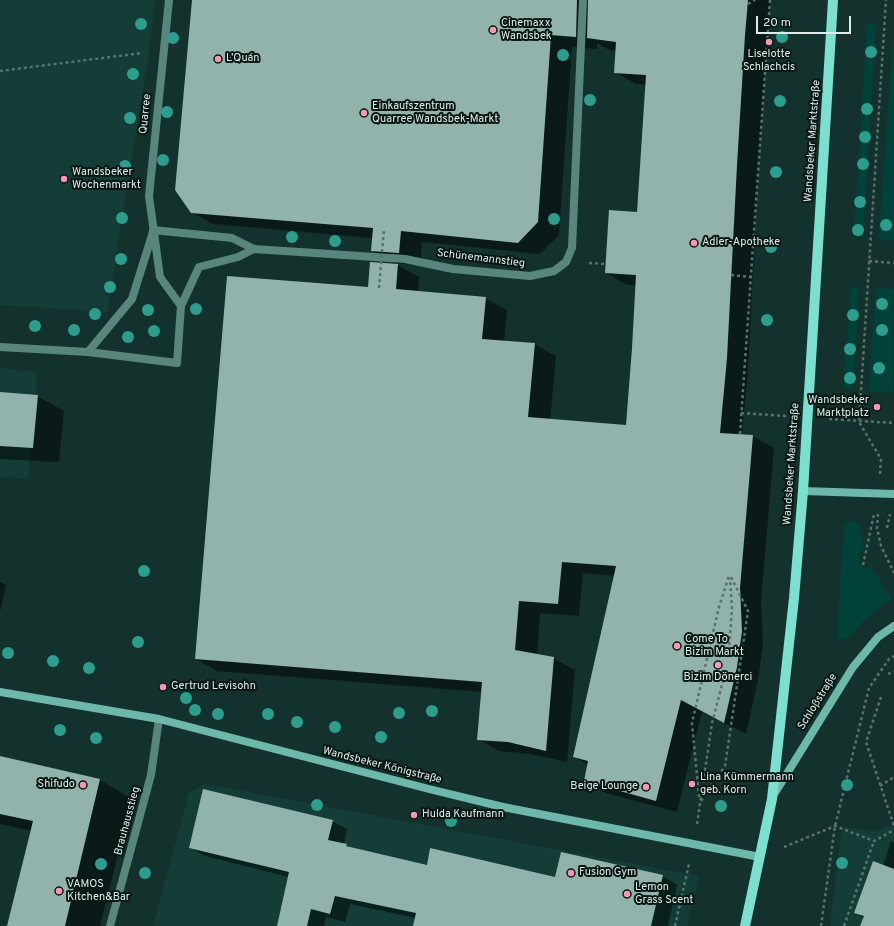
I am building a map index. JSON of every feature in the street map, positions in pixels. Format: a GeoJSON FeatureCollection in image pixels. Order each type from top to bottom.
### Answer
{"type":"FeatureCollection","features":[{"type":"Feature","properties":{"kind":"main road","name":"Wandsbeker Marktstraße"},"geometry":{"type":"LineString","coordinates":[[745,926],[772,798],[794,598],[803,491],[833,0]]}},
{"type":"Feature","properties":{"kind":"street","name":"Quarree"},"geometry":{"type":"LineString","coordinates":[[169,0],[148,196],[160,276],[181,306]]}},
{"type":"Feature","properties":{"kind":"street","name":"Schünemannstieg"},"geometry":{"type":"LineString","coordinates":[[153,230],[232,238],[254,249],[406,259],[453,268],[530,276],[554,271],[566,262],[572,248],[583,0]]}},
{"type":"Feature","properties":{"kind":"street","name":"Quarree"},"geometry":{"type":"LineString","coordinates":[[88,352],[132,299],[153,230]]}},
{"type":"Feature","properties":{"kind":"street"},"geometry":{"type":"LineString","coordinates":[[0,347],[88,352],[177,363],[181,306],[199,267],[238,257],[254,249]]}},
{"type":"Feature","properties":{"kind":"street"},"geometry":{"type":"LineString","coordinates":[[803,491],[894,494]]}},
{"type":"Feature","properties":{"kind":"street","name":"Schloßstraße"},"geometry":{"type":"LineString","coordinates":[[772,798],[853,667],[878,637],[894,626]]}},
{"type":"Feature","properties":{"kind":"street","name":"Wandsbeker Königstraße"},"geometry":{"type":"LineString","coordinates":[[0,692],[159,719],[503,807],[760,857]]}},
{"type":"Feature","properties":{"kind":"street","name":"Brauhausstieg"},"geometry":{"type":"LineString","coordinates":[[110,926],[151,775],[159,719]]}},
{"type":"Feature","properties":{"kind":"path"},"geometry":{"type":"LineString","coordinates":[[748,4],[755,0]]}},
{"type":"Feature","properties":{"kind":"path"},"geometry":{"type":"LineString","coordinates":[[740,434],[770,0]]}},
{"type":"Feature","properties":{"kind":"path"},"geometry":{"type":"LineString","coordinates":[[886,0],[859,422],[881,458],[877,528],[881,546],[893,566],[894,573]]}},
{"type":"Feature","properties":{"kind":"path"},"geometry":{"type":"LineString","coordinates":[[0,71],[149,52]]}},
{"type":"Feature","properties":{"kind":"path"},"geometry":{"type":"LineString","coordinates":[[379,288],[384,229]]}},
{"type":"Feature","properties":{"kind":"path"},"geometry":{"type":"LineString","coordinates":[[869,261],[894,263]]}},
{"type":"Feature","properties":{"kind":"path"},"geometry":{"type":"LineString","coordinates":[[731,275],[751,277]]}},
{"type":"Feature","properties":{"kind":"path"},"geometry":{"type":"LineString","coordinates":[[741,413],[759,414]]}},
{"type":"Feature","properties":{"kind":"path"},"geometry":{"type":"LineString","coordinates":[[841,420],[894,423]]}},
{"type":"Feature","properties":{"kind":"path"},"geometry":{"type":"LineString","coordinates":[[887,528],[891,507]]}},
{"type":"Feature","properties":{"kind":"path"},"geometry":{"type":"LineString","coordinates":[[863,565],[875,511]]}},
{"type":"Feature","properties":{"kind":"path"},"geometry":{"type":"LineString","coordinates":[[729,652],[732,609],[730,575]]}},
{"type":"Feature","properties":{"kind":"path"},"geometry":{"type":"LineString","coordinates":[[700,802],[725,766],[748,611],[730,575]]}},
{"type":"Feature","properties":{"kind":"path"},"geometry":{"type":"LineString","coordinates":[[700,802],[692,723],[719,607],[730,575]]}},
{"type":"Feature","properties":{"kind":"path"},"geometry":{"type":"LineString","coordinates":[[821,926],[835,826],[869,688],[889,659],[894,656]]}},
{"type":"Feature","properties":{"kind":"path"},"geometry":{"type":"LineString","coordinates":[[888,674],[894,670]]}},
{"type":"Feature","properties":{"kind":"path"},"geometry":{"type":"LineString","coordinates":[[697,822],[712,723],[723,681]]}},
{"type":"Feature","properties":{"kind":"path"},"geometry":{"type":"LineString","coordinates":[[881,697],[866,742],[894,826]]}},
{"type":"Feature","properties":{"kind":"path"},"geometry":{"type":"LineString","coordinates":[[880,786],[894,777]]}},
{"type":"Feature","properties":{"kind":"path"},"geometry":{"type":"LineString","coordinates":[[760,857],[835,826],[874,840]]}},
{"type":"Feature","properties":{"kind":"path"},"geometry":{"type":"LineString","coordinates":[[844,926],[874,840],[894,830]]}},
{"type":"Feature","properties":{"kind":"path"},"geometry":{"type":"LineString","coordinates":[[675,926],[687,873]]}},
{"type":"Feature","properties":{"kind":"shaded area","name":"Wandsbeker Wochenmarkt"},"geometry":{"type":"Polygon","coordinates":[[[0,0],[155,0],[149,52],[107,312],[0,305],[0,0]]]}},
{"type":"Feature","properties":{"kind":"shaded area"},"geometry":{"type":"Polygon","coordinates":[[[0,368],[37,372],[28,479],[0,477],[0,368]]]}},
{"type":"Feature","properties":{"kind":"shaded area"},"geometry":{"type":"Polygon","coordinates":[[[205,784],[699,876],[687,926],[153,926],[189,793],[205,784]]]}},
{"type":"Feature","properties":{"kind":"shaded area"},"geometry":{"type":"Polygon","coordinates":[[[894,823],[894,926],[830,926],[842,827],[878,831],[894,823]]]}},
{"type":"Feature","properties":{"kind":"green space"},"geometry":{"type":"Polygon","coordinates":[[[867,23],[876,23],[863,237],[854,237],[867,23]]]}},
{"type":"Feature","properties":{"kind":"green space"},"geometry":{"type":"Polygon","coordinates":[[[894,24],[894,240],[879,239],[894,24]]]}},
{"type":"Feature","properties":{"kind":"green space"},"geometry":{"type":"Polygon","coordinates":[[[851,287],[859,287],[853,388],[843,388],[851,287]]]}},
{"type":"Feature","properties":{"kind":"green space"},"geometry":{"type":"Polygon","coordinates":[[[876,288],[894,289],[893,392],[869,392],[876,288]]]}},
{"type":"Feature","properties":{"kind":"green space"},"geometry":{"type":"Polygon","coordinates":[[[844,522],[857,522],[859,524],[864,550],[857,553],[864,569],[871,566],[891,598],[889,602],[864,620],[848,639],[837,639],[844,522]]]}},
{"type":"Feature","properties":{"kind":"building","name":"Einkaufszentrum Quarree Wandsbek-Markt"},"geometry":{"type":"Polygon","coordinates":[[[192,0],[577,0],[576,37],[551,35],[538,222],[518,243],[401,231],[399,253],[371,251],[373,228],[191,213],[175,190],[192,0]]]}},
{"type":"Feature","properties":{"kind":"building"},"geometry":{"type":"Polygon","coordinates":[[[588,0],[748,0],[737,165],[727,358],[720,433],[753,435],[740,588],[742,631],[737,667],[724,723],[681,700],[656,801],[584,781],[588,761],[573,757],[616,566],[562,562],[558,604],[519,601],[515,650],[554,657],[546,751],[508,742],[477,740],[482,682],[195,659],[227,276],[368,287],[370,262],[398,264],[396,289],[486,297],[482,339],[535,343],[528,417],[626,425],[636,275],[605,273],[609,210],[637,212],[646,75],[614,73],[616,42],[587,38],[588,0]]]}},
{"type":"Feature","properties":{"kind":"building"},"geometry":{"type":"Polygon","coordinates":[[[0,392],[38,395],[33,448],[0,446],[0,392]]]}},
{"type":"Feature","properties":{"kind":"building"},"geometry":{"type":"Polygon","coordinates":[[[0,756],[100,779],[65,926],[7,926],[33,821],[0,814],[0,756]]]}},
{"type":"Feature","properties":{"kind":"building"},"geometry":{"type":"Polygon","coordinates":[[[203,789],[333,820],[328,840],[347,844],[346,846],[427,865],[430,848],[555,877],[561,852],[663,875],[651,926],[413,926],[416,913],[335,896],[330,914],[311,909],[307,926],[277,926],[289,872],[189,848],[203,789]]]}},
{"type":"Feature","properties":{"kind":"building"},"geometry":{"type":"Polygon","coordinates":[[[873,861],[894,869],[894,926],[860,926],[864,916],[854,913],[873,861]]]}},
{"type":"Feature","properties":{"kind":"place","name":"Cinemaxx Wandsbek"},"geometry":{"type":"Point","coordinates":[493,30]}},
{"type":"Feature","properties":{"kind":"place","name":"Liselotte Schlachcis"},"geometry":{"type":"Point","coordinates":[769,42]}},
{"type":"Feature","properties":{"kind":"place","name":"L’Quán"},"geometry":{"type":"Point","coordinates":[218,59]}},
{"type":"Feature","properties":{"kind":"place","name":"Einkaufszentrum Quarree Wandsbek-Markt"},"geometry":{"type":"Point","coordinates":[364,113]}},
{"type":"Feature","properties":{"kind":"place","name":"Wandsbeker Wochenmarkt"},"geometry":{"type":"Point","coordinates":[64,179]}},
{"type":"Feature","properties":{"kind":"place","name":"Adler-Apotheke"},"geometry":{"type":"Point","coordinates":[694,243]}},
{"type":"Feature","properties":{"kind":"place","name":"Wandsbeker Marktplatz"},"geometry":{"type":"Point","coordinates":[877,407]}},
{"type":"Feature","properties":{"kind":"place","name":"Come To Bizim Markt"},"geometry":{"type":"Point","coordinates":[677,646]}},
{"type":"Feature","properties":{"kind":"place","name":"Bizim Dönerci"},"geometry":{"type":"Point","coordinates":[718,665]}},
{"type":"Feature","properties":{"kind":"place","name":"Gertrud Levisohn"},"geometry":{"type":"Point","coordinates":[163,687]}},
{"type":"Feature","properties":{"kind":"place","name":"Lina Kümmermann geb. Korn"},"geometry":{"type":"Point","coordinates":[692,784]}},
{"type":"Feature","properties":{"kind":"place","name":"Shifudo"},"geometry":{"type":"Point","coordinates":[83,785]}},
{"type":"Feature","properties":{"kind":"place","name":"Beige Lounge"},"geometry":{"type":"Point","coordinates":[646,787]}},
{"type":"Feature","properties":{"kind":"place","name":"Hulda Kaufmann"},"geometry":{"type":"Point","coordinates":[414,815]}},
{"type":"Feature","properties":{"kind":"place","name":"Fusion Gym"},"geometry":{"type":"Point","coordinates":[571,873]}},
{"type":"Feature","properties":{"kind":"place","name":"VAMOS Kitchen&Bar"},"geometry":{"type":"Point","coordinates":[59,891]}},
{"type":"Feature","properties":{"kind":"place","name":"Lemon Grass Scent"},"geometry":{"type":"Point","coordinates":[627,894]}}]}
